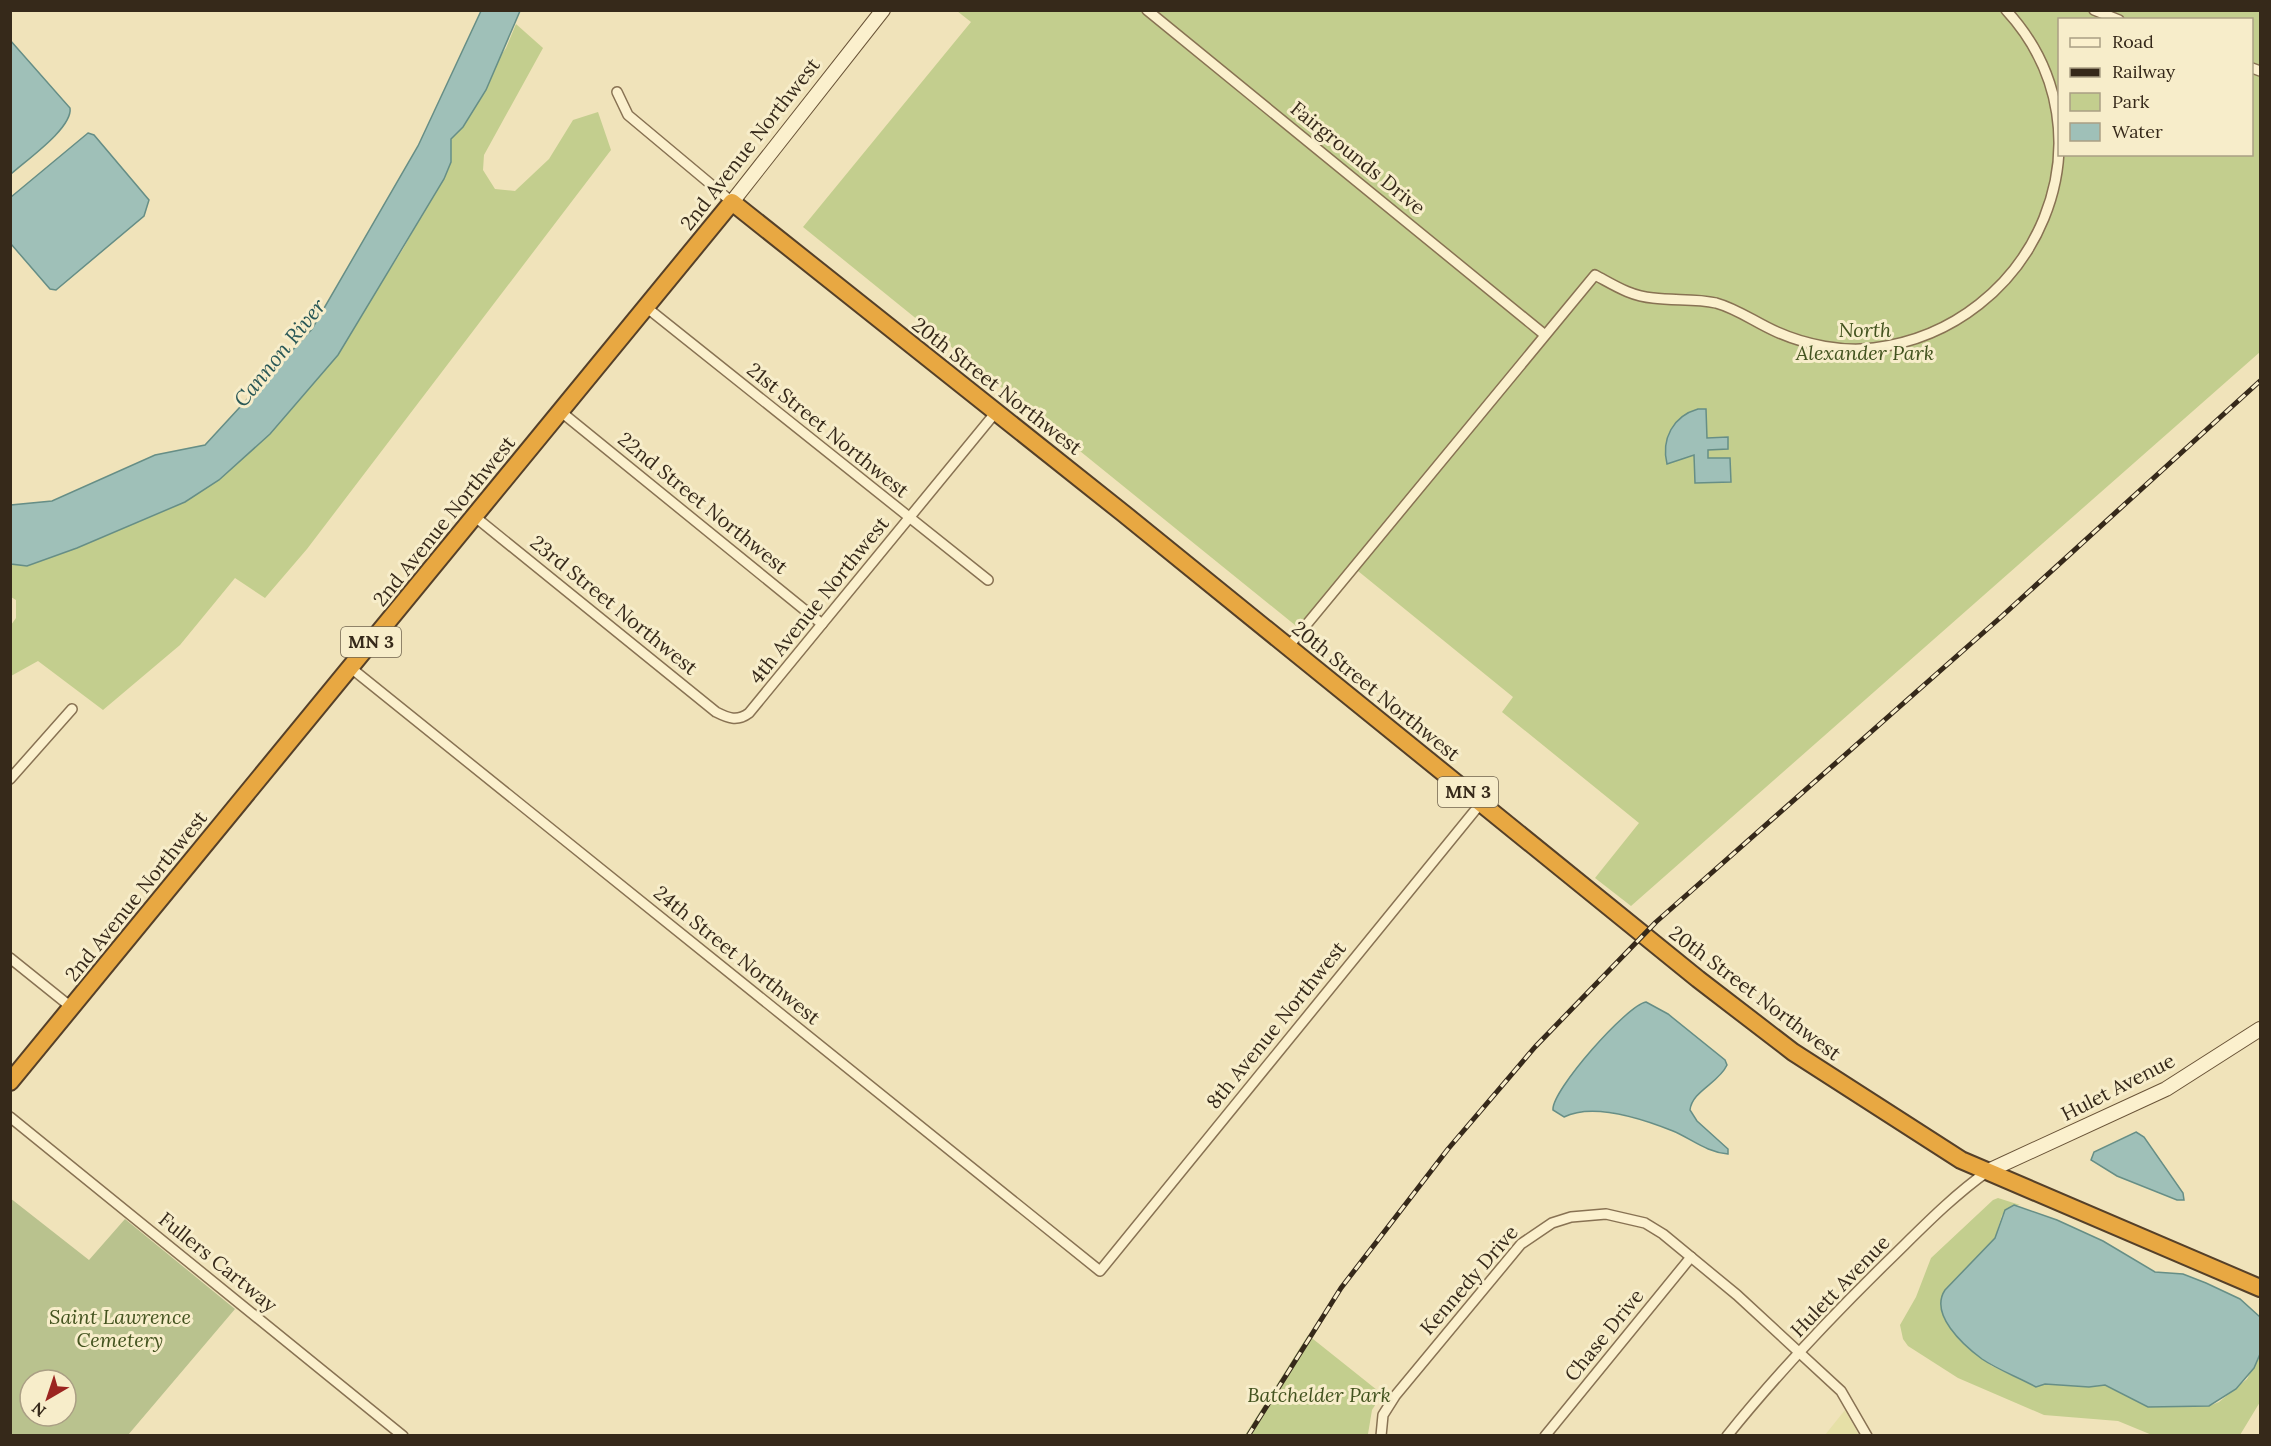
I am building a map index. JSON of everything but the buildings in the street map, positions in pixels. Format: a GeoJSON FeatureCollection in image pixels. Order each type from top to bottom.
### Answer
{"type":"FeatureCollection","features":[{"type":"Feature","properties":{"kind":"highway","name":"2nd Avenue Northwest"},"geometry":{"type":"LineString","coordinates":[[10,1082],[732,202]]}},
{"type":"Feature","properties":{"kind":"highway","name":"20th Street Northwest"},"geometry":{"type":"LineString","coordinates":[[732,202],[1768,1034],[1920,1136],[1961,1160],[2260,1288]]}},
{"type":"Feature","properties":{"kind":"street","name":"2nd Avenue Northwest"},"geometry":{"type":"LineString","coordinates":[[732,202],[884,10]]}},
{"type":"Feature","properties":{"kind":"street","name":"Fairgrounds Drive"},"geometry":{"type":"LineString","coordinates":[[1147,10],[1545,335]]}},
{"type":"Feature","properties":{"kind":"street"},"geometry":{"type":"LineString","coordinates":[[1288,647],[1594,274],[1622,290],[1643,297],[1700,300],[1726,307],[1777,332],[1829,346],[1857,349],[1887,346],[1920,338],[1955,323],[1991,296],[2023,259],[2046,216],[2057,172],[2057,121],[2049,81],[2033,45],[2006,10]]}},
{"type":"Feature","properties":{"kind":"street"},"geometry":{"type":"LineString","coordinates":[[2094,10],[2114,18]]}},
{"type":"Feature","properties":{"kind":"street","name":"20th Street Northwest"},"geometry":{"type":"LineString","coordinates":[[617,92],[628,115],[732,202]]}},
{"type":"Feature","properties":{"kind":"street","name":"21st Street Northwest"},"geometry":{"type":"LineString","coordinates":[[646,307],[988,580]]}},
{"type":"Feature","properties":{"kind":"street","name":"22nd Street Northwest"},"geometry":{"type":"LineString","coordinates":[[560,411],[822,624]]}},
{"type":"Feature","properties":{"kind":"street","name":"4th Avenue Northwest"},"geometry":{"type":"LineString","coordinates":[[733,719],[742,719],[749,713],[996,412]]}},
{"type":"Feature","properties":{"kind":"street","name":"23rd Street Northwest"},"geometry":{"type":"LineString","coordinates":[[474,516],[716,712],[733,719]]}},
{"type":"Feature","properties":{"kind":"street","name":"24th Street Northwest"},"geometry":{"type":"LineString","coordinates":[[351,668],[1100,1271]]}},
{"type":"Feature","properties":{"kind":"street"},"geometry":{"type":"LineString","coordinates":[[10,779],[72,709]]}},
{"type":"Feature","properties":{"kind":"street","name":"8th Avenue Northwest"},"geometry":{"type":"LineString","coordinates":[[1100,1271],[1481,802]]}},
{"type":"Feature","properties":{"kind":"street"},"geometry":{"type":"LineString","coordinates":[[10,958],[71,1007]]}},
{"type":"Feature","properties":{"kind":"street","name":"Hulet Avenue"},"geometry":{"type":"LineString","coordinates":[[1988,1171],[2158,1093],[2260,1029]]}},
{"type":"Feature","properties":{"kind":"street","name":"Fullers Cartway"},"geometry":{"type":"LineString","coordinates":[[10,1117],[403,1436]]}},
{"type":"Feature","properties":{"kind":"street","name":"Hulett Avenue"},"geometry":{"type":"LineString","coordinates":[[1727,1436],[1801,1351],[1946,1204],[1988,1171]]}},
{"type":"Feature","properties":{"kind":"street","name":"Kennedy Drive"},"geometry":{"type":"LineString","coordinates":[[1381,1436],[1383,1415],[1395,1396],[1509,1257],[1539,1230],[1571,1217],[1606,1214],[1645,1223],[1663,1234],[1691,1257],[1801,1351],[1842,1390],[1867,1436]]}},
{"type":"Feature","properties":{"kind":"street","name":"Chase Drive"},"geometry":{"type":"LineString","coordinates":[[1545,1436],[1691,1257]]}},
{"type":"Feature","properties":{"kind":"shaded area"},"geometry":{"type":"Polygon","coordinates":[[[1845,1410],[1859,1435],[1825,1435],[1845,1410]]]}},
{"type":"Feature","properties":{"kind":"green space","name":"North Alexander Park"},"geometry":{"type":"Polygon","coordinates":[[[957,11],[2260,11],[2260,352],[1631,906],[1595,878],[1639,823],[1502,712],[1513,697],[1358,571],[1306,634],[803,227],[971,22],[957,11]]]}},
{"type":"Feature","properties":{"kind":"green space"},"geometry":{"type":"Polygon","coordinates":[[[516,24],[543,48],[484,155],[483,170],[495,189],[515,191],[549,159],[573,120],[598,112],[611,150],[307,549],[265,598],[235,578],[180,645],[103,710],[38,661],[11,676],[11,625],[16,618],[16,600],[11,597],[11,564],[27,566],[77,548],[185,502],[376,291],[403,249],[451,162],[451,139],[463,127],[486,90],[497,61],[506,48],[516,24]]]}},
{"type":"Feature","properties":{"kind":"green space","name":"Saint Lawrence Cemetery"},"geometry":{"type":"Polygon","coordinates":[[[10,1198],[89,1260],[125,1219],[235,1309],[128,1435],[11,1435],[10,1198]]]}},
{"type":"Feature","properties":{"kind":"green space"},"geometry":{"type":"Polygon","coordinates":[[[1998,1198],[2020,1205],[2014,1205],[2002,1215],[1995,1238],[1952,1283],[1969,1349],[1992,1366],[2036,1387],[2045,1384],[2089,1387],[2105,1385],[2154,1407],[2209,1406],[2219,1402],[2247,1379],[2260,1354],[2260,1402],[2240,1435],[2152,1435],[2118,1421],[2044,1415],[1958,1378],[1908,1346],[1903,1339],[1900,1325],[1916,1297],[1931,1258],[1993,1200],[1998,1198]]]}},
{"type":"Feature","properties":{"kind":"green space","name":"Batchelder Park"},"geometry":{"type":"Polygon","coordinates":[[[1308,1335],[1382,1394],[1372,1410],[1368,1434],[1245,1435],[1308,1335]]]}},
{"type":"Feature","properties":{"kind":"water"},"geometry":{"type":"Polygon","coordinates":[[[481,11],[520,11],[486,90],[463,127],[451,139],[451,162],[444,179],[338,355],[270,434],[219,480],[185,502],[77,548],[27,566],[11,564],[11,505],[52,501],[155,455],[205,445],[312,329],[418,146],[481,11]]]}},
{"type":"Feature","properties":{"kind":"water"},"geometry":{"type":"Polygon","coordinates":[[[10,40],[70,108],[69,116],[56,134],[11,174],[10,40]]]}},
{"type":"Feature","properties":{"kind":"water"},"geometry":{"type":"Polygon","coordinates":[[[88,133],[94,135],[149,200],[144,216],[56,290],[50,289],[11,244],[11,197],[88,133]]]}},
{"type":"Feature","properties":{"kind":"water"},"geometry":{"type":"Polygon","coordinates":[[[1698,409],[1706,409],[1707,438],[1728,437],[1728,449],[1708,450],[1708,458],[1730,458],[1731,482],[1695,483],[1694,455],[1667,464],[1666,446],[1671,430],[1682,417],[1698,409]]]}},
{"type":"Feature","properties":{"kind":"water"},"geometry":{"type":"Polygon","coordinates":[[[1646,1002],[1668,1014],[1725,1060],[1727,1065],[1723,1071],[1700,1092],[1690,1110],[1697,1121],[1728,1149],[1728,1154],[1713,1151],[1673,1131],[1633,1117],[1589,1111],[1564,1117],[1553,1110],[1564,1086],[1592,1050],[1623,1017],[1646,1002]]]}},
{"type":"Feature","properties":{"kind":"water"},"geometry":{"type":"Polygon","coordinates":[[[2136,1132],[2144,1137],[2183,1193],[2184,1200],[2177,1200],[2117,1176],[2091,1160],[2094,1152],[2136,1132]]]}},
{"type":"Feature","properties":{"kind":"water"},"geometry":{"type":"Polygon","coordinates":[[[2014,1205],[2057,1220],[2103,1241],[2155,1272],[2183,1274],[2240,1299],[2260,1317],[2260,1354],[2254,1368],[2236,1389],[2209,1406],[2148,1407],[2105,1385],[2089,1387],[2045,1384],[2036,1387],[1982,1359],[1950,1328],[1941,1309],[1941,1299],[1945,1290],[1995,1238],[2005,1210],[2014,1205]]]}},
{"type":"Feature","properties":{"kind":"railway"},"geometry":{"type":"LineString","coordinates":[[1248,1436],[1341,1288],[1448,1149],[1535,1047],[1656,922],[2001,617],[2260,381]]}},
{"type":"Feature","properties":{"kind":"water label","name":"Cannon River"},"geometry":{"type":"Point","coordinates":[280,353]}}]}
